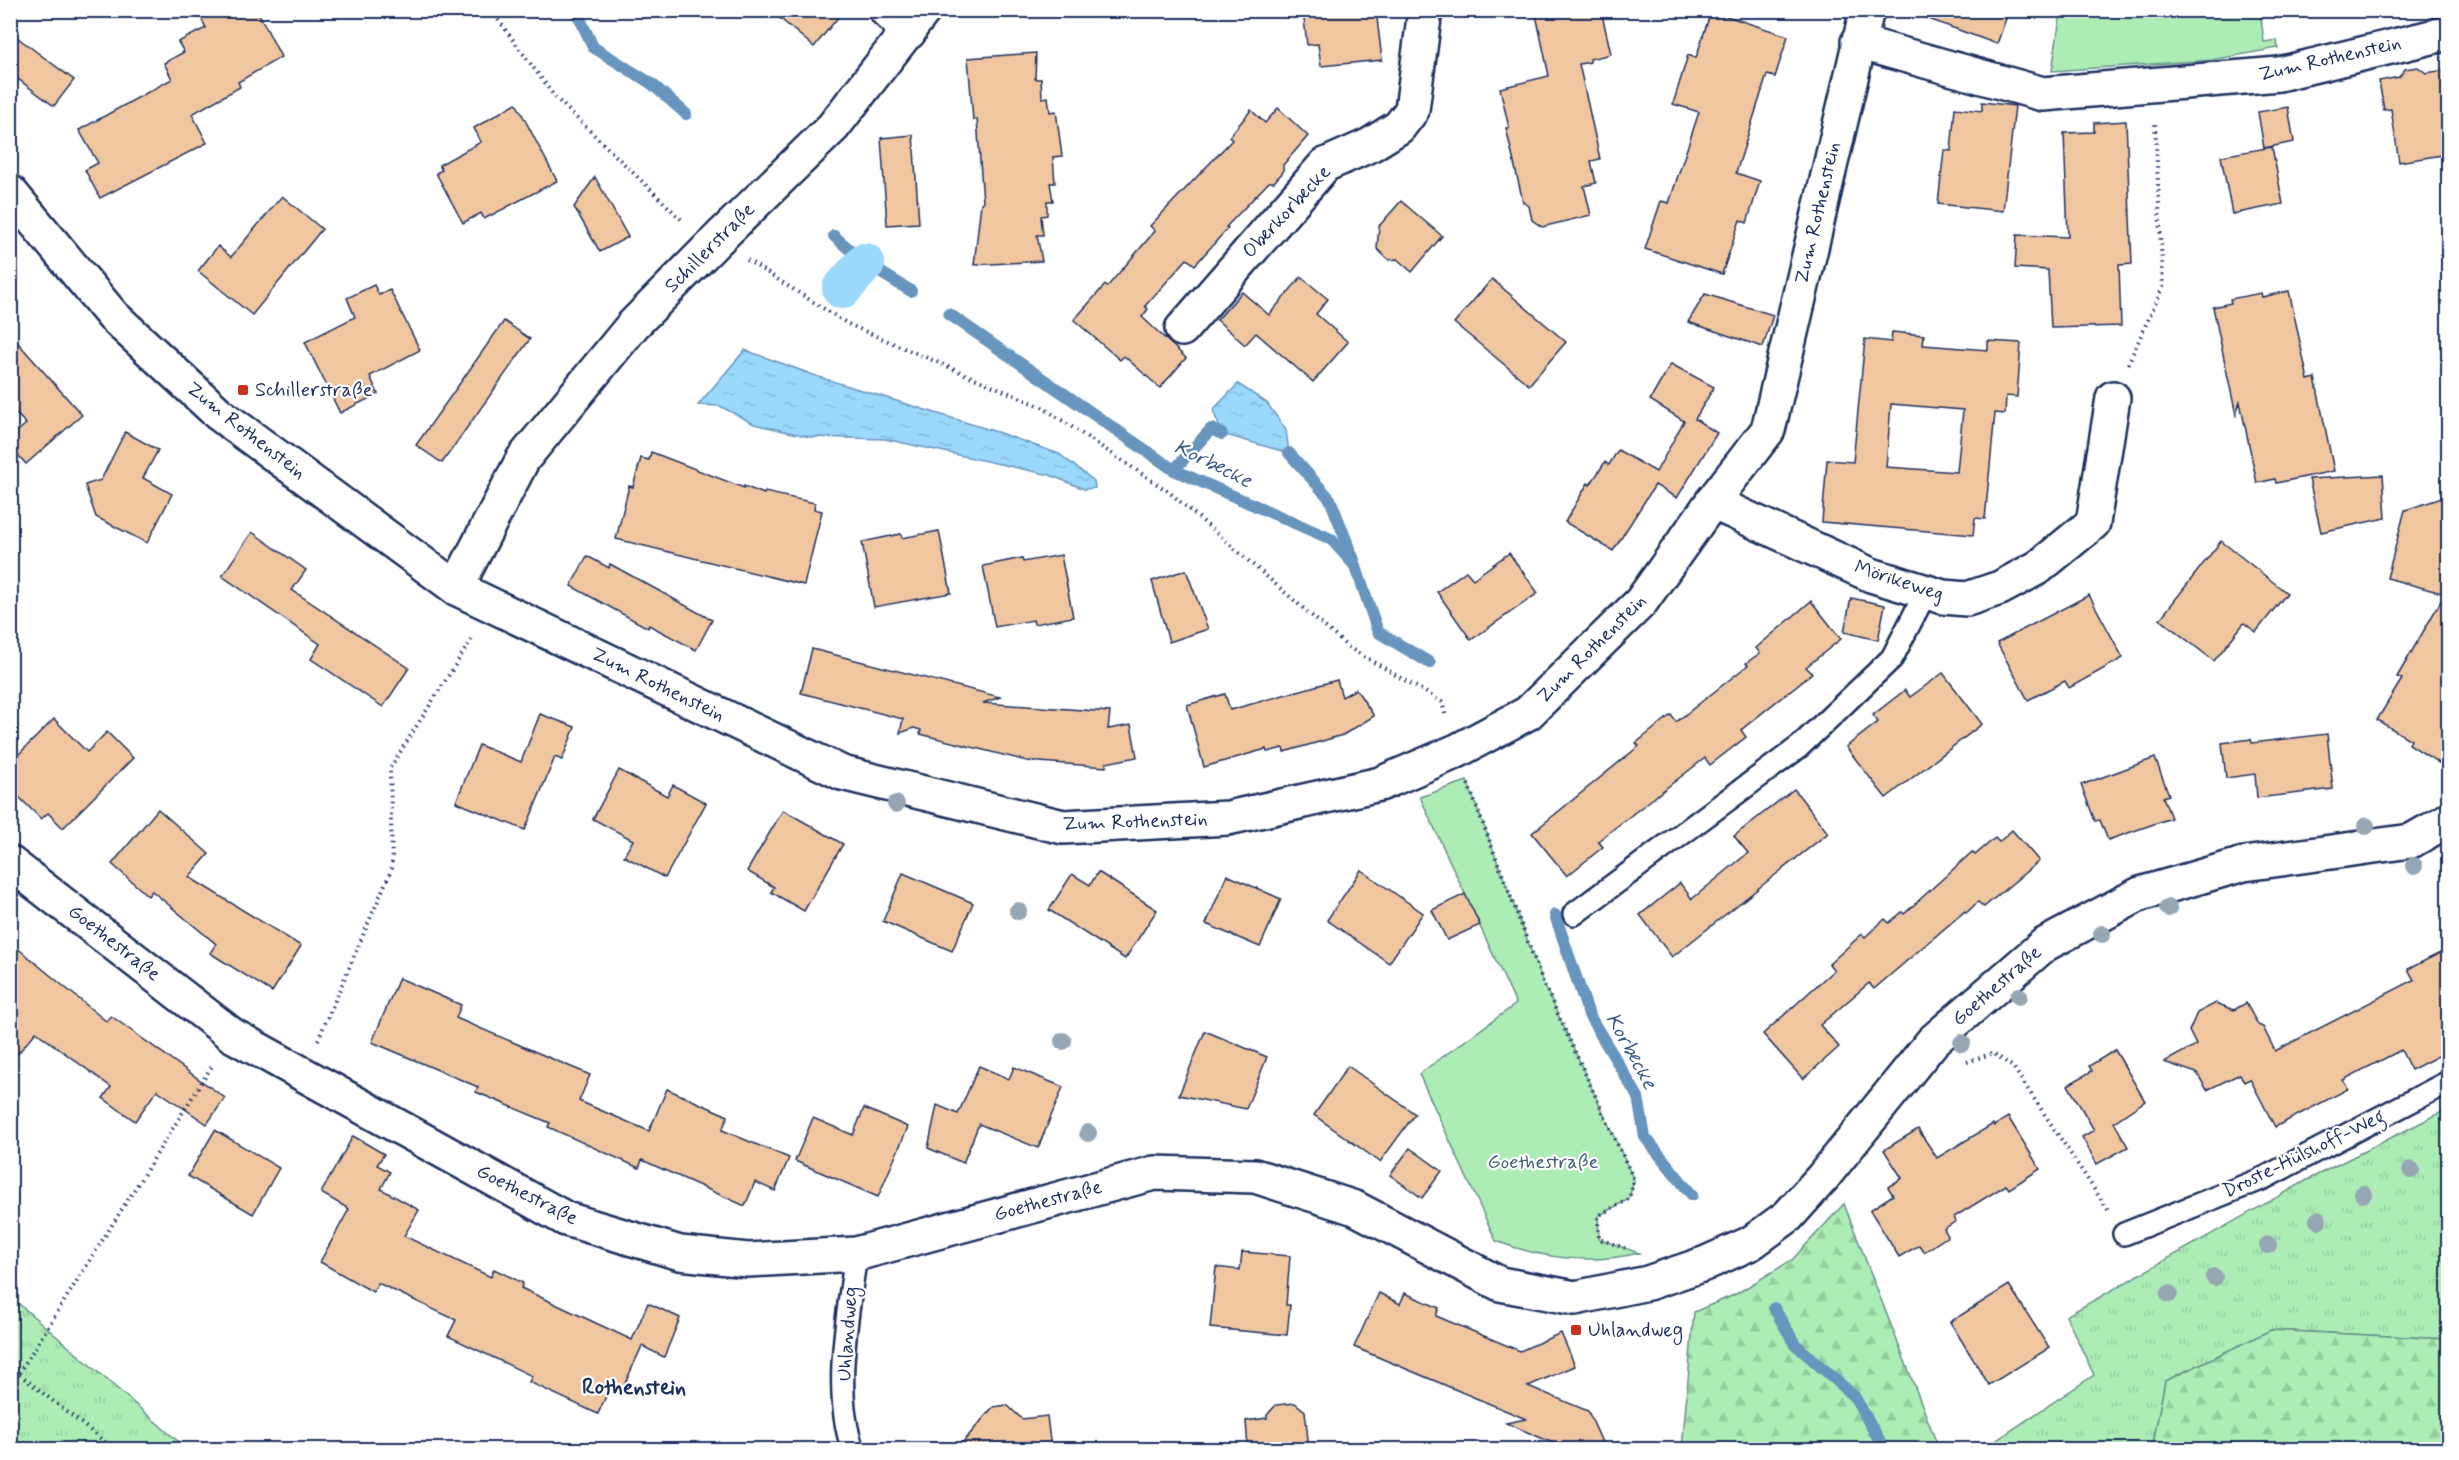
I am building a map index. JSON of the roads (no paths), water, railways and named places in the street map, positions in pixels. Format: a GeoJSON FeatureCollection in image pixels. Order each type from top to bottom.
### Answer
{"type":"FeatureCollection","features":[{"type":"Feature","properties":{"kind":"street","name":"Oberkorbecke"},"geometry":{"type":"LineString","coordinates":[[1182,329],[1325,165],[1371,146],[1399,127],[1412,110],[1425,10]]}},
{"type":"Feature","properties":{"kind":"street","name":"Zum Rothenstein"},"geometry":{"type":"LineString","coordinates":[[10,192],[113,316],[219,414],[456,588],[842,773],[1063,827],[1228,818],[1380,784],[1457,751],[1528,713],[1641,602],[1712,502],[1768,430],[1867,10]]}},
{"type":"Feature","properties":{"kind":"street","name":"Schillerstraße"},"geometry":{"type":"LineString","coordinates":[[456,588],[523,459],[633,325],[833,127],[906,18]]}},
{"type":"Feature","properties":{"kind":"street","name":"Zum Rothenstein"},"geometry":{"type":"LineString","coordinates":[[1858,42],[2043,94],[2279,74],[2448,33]]}},
{"type":"Feature","properties":{"kind":"street","name":"Mörikeweg"},"geometry":{"type":"LineString","coordinates":[[1712,502],[1871,575],[1943,597],[1967,599],[2000,588],[2039,567],[2093,523],[2113,398]]}},
{"type":"Feature","properties":{"kind":"street","name":"Goethestraße"},"geometry":{"type":"LineString","coordinates":[[10,863],[232,1035],[566,1219],[680,1254],[748,1260],[856,1254],[1154,1173],[1255,1176],[1355,1208],[1500,1284],[1575,1298],[1648,1283],[1704,1264],[1751,1243],[1788,1216],[1823,1177],[1934,1041],[2044,945],[2140,894],[2244,864],[2410,841],[2448,820]]}},
{"type":"Feature","properties":{"kind":"lane"},"geometry":{"type":"LineString","coordinates":[[1574,914],[1799,747],[1892,658],[1926,592]]}},
{"type":"Feature","properties":{"kind":"lane","name":"Droste-Hülshoff-Weg"},"geometry":{"type":"LineString","coordinates":[[2124,1234],[2264,1178],[2448,1082]]}},
{"type":"Feature","properties":{"kind":"lane","name":"Uhlandweg"},"geometry":{"type":"LineString","coordinates":[[853,1449],[847,1434],[842,1363],[856,1254]]}},
{"type":"Feature","properties":{"kind":"water"},"geometry":{"type":"Polygon","coordinates":[[[745,350],[819,377],[1000,433],[1059,454],[1094,481],[1095,488],[1084,489],[1050,475],[885,439],[810,437],[754,424],[720,406],[698,405],[745,350]]]}},
{"type":"Feature","properties":{"kind":"water"},"geometry":{"type":"Polygon","coordinates":[[[1238,384],[1267,403],[1286,430],[1289,453],[1222,434],[1213,410],[1238,384]]]}},
{"type":"Feature","properties":{"kind":"waterway","name":"Korbecke"},"geometry":{"type":"LineString","coordinates":[[576,10],[593,47],[652,84],[686,114]]}},
{"type":"Feature","properties":{"kind":"waterway","name":"Korbecke"},"geometry":{"type":"LineString","coordinates":[[834,236],[865,263],[911,291]]}},
{"type":"Feature","properties":{"kind":"waterway"},"geometry":{"type":"LineString","coordinates":[[842,289],[865,263]]}},
{"type":"Feature","properties":{"kind":"waterway","name":"Korbecke"},"geometry":{"type":"LineString","coordinates":[[949,314],[1174,470],[1331,539],[1356,567],[1378,632],[1430,663]]}},
{"type":"Feature","properties":{"kind":"waterway"},"geometry":{"type":"LineString","coordinates":[[1174,470],[1211,429],[1222,434]]}},
{"type":"Feature","properties":{"kind":"waterway"},"geometry":{"type":"LineString","coordinates":[[1289,453],[1330,499],[1354,560]]}},
{"type":"Feature","properties":{"kind":"waterway","name":"Korbecke"},"geometry":{"type":"LineString","coordinates":[[1555,915],[1589,1015],[1638,1097],[1645,1137],[1692,1195]]}},
{"type":"Feature","properties":{"kind":"waterway","name":"Korbecke"},"geometry":{"type":"LineString","coordinates":[[1774,1308],[1795,1344],[1854,1396],[1885,1450]]}},
{"type":"Feature","properties":{"kind":"place","name":"Schillerstraße"},"geometry":{"type":"Point","coordinates":[243,390]}},
{"type":"Feature","properties":{"kind":"place","name":"Uhlandweg"},"geometry":{"type":"Point","coordinates":[1576,1330]}},
{"type":"Feature","properties":{"kind":"district","name":"Rothenstein"},"geometry":{"type":"Point","coordinates":[634,1388]}}]}
